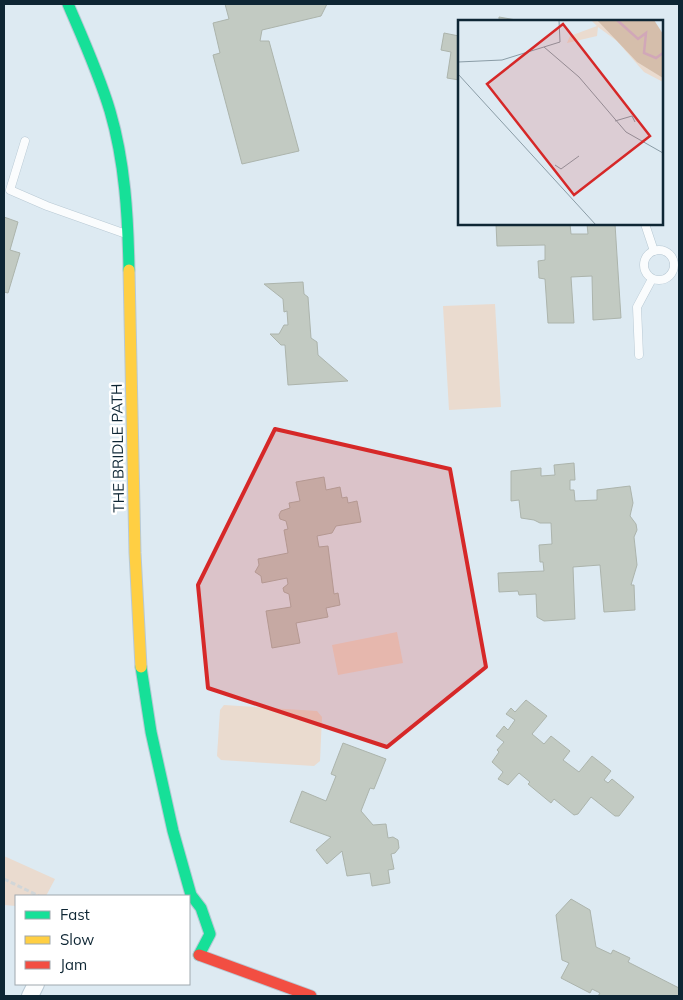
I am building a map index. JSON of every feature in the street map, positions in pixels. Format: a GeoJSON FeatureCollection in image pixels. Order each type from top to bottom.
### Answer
{"type":"FeatureCollection","features":[{"type":"Feature","properties":{"kind":"street","name":"THE BRIDLE PATH"},"geometry":{"type":"LineString","coordinates":[[68,4],[100,78],[114,128],[128,234],[134,535],[138,635],[148,720],[164,794],[189,895]]}},
{"type":"Feature","properties":{"kind":"street","name":"THE BRIDLE PATH"},"geometry":{"type":"LineString","coordinates":[[190,897],[202,908],[210,934],[194,951]]}},
{"type":"Feature","properties":{"kind":"street"},"geometry":{"type":"LineString","coordinates":[[194,951],[311,996]]}},
{"type":"Feature","properties":{"kind":"lane"},"geometry":{"type":"LineString","coordinates":[[25,141],[10,190],[46,206],[128,234]]}},
{"type":"Feature","properties":{"kind":"lane"},"geometry":{"type":"LineString","coordinates":[[646,225],[654,251]]}},
{"type":"Feature","properties":{"kind":"lane"},"geometry":{"type":"LineString","coordinates":[[654,251],[668,253],[677,267],[666,279],[652,279],[645,272],[644,262],[646,257],[654,251]]}},
{"type":"Feature","properties":{"kind":"lane"},"geometry":{"type":"LineString","coordinates":[[639,355],[637,307],[652,279]]}},
{"type":"Feature","properties":{"kind":"path"},"geometry":{"type":"LineString","coordinates":[[4,879],[37,895]]}},
{"type":"Feature","properties":{"kind":"highlighted area"},"geometry":{"type":"Polygon","coordinates":[[[275,429],[450,469],[486,667],[387,747],[208,688],[198,585],[275,429]]]}},
{"type":"Feature","properties":{"kind":"shaded area"},"geometry":{"type":"Polygon","coordinates":[[[495,304],[501,407],[449,410],[443,306],[495,304]]]}},
{"type":"Feature","properties":{"kind":"shaded area"},"geometry":{"type":"Polygon","coordinates":[[[397,632],[403,663],[338,675],[332,645],[397,632]]]}},
{"type":"Feature","properties":{"kind":"shaded area"},"geometry":{"type":"Polygon","coordinates":[[[224,705],[317,711],[322,717],[320,761],[314,766],[221,760],[217,756],[220,710],[224,705]]]}},
{"type":"Feature","properties":{"kind":"shaded area"},"geometry":{"type":"Polygon","coordinates":[[[4,856],[55,879],[47,895],[15,895],[15,906],[4,905],[4,856]]]}},
{"type":"Feature","properties":{"kind":"building"},"geometry":{"type":"Polygon","coordinates":[[[225,4],[327,4],[321,16],[262,30],[260,41],[269,41],[299,151],[242,164],[213,55],[220,53],[213,23],[229,19],[225,4]]]}},
{"type":"Feature","properties":{"kind":"building"},"geometry":{"type":"Polygon","coordinates":[[[499,17],[516,20],[499,20],[499,17]]]}},
{"type":"Feature","properties":{"kind":"building"},"geometry":{"type":"Polygon","coordinates":[[[444,33],[458,36],[458,80],[447,78],[451,52],[441,50],[444,33]]]}},
{"type":"Feature","properties":{"kind":"building"},"geometry":{"type":"Polygon","coordinates":[[[4,217],[18,222],[10,250],[20,253],[8,293],[4,292],[4,217]]]}},
{"type":"Feature","properties":{"kind":"building"},"geometry":{"type":"Polygon","coordinates":[[[496,225],[570,225],[571,234],[588,234],[587,225],[615,225],[621,318],[593,320],[592,276],[571,277],[574,323],[548,323],[545,279],[539,278],[538,261],[545,260],[545,245],[497,246],[496,225]]]}},
{"type":"Feature","properties":{"kind":"building"},"geometry":{"type":"Polygon","coordinates":[[[303,282],[304,294],[308,297],[311,338],[317,342],[318,355],[348,381],[288,385],[285,345],[281,345],[270,334],[279,334],[284,325],[288,325],[287,311],[284,312],[283,299],[264,284],[303,282]]]}},
{"type":"Feature","properties":{"kind":"building"},"geometry":{"type":"Polygon","coordinates":[[[574,463],[575,480],[570,480],[570,490],[574,490],[575,501],[597,500],[597,490],[630,486],[633,503],[630,516],[636,524],[637,530],[634,537],[637,565],[631,585],[634,585],[635,610],[604,612],[600,565],[573,567],[575,619],[544,621],[537,617],[536,594],[519,595],[518,591],[499,592],[498,573],[544,571],[543,562],[540,562],[539,545],[552,544],[551,523],[540,523],[521,518],[519,500],[511,501],[511,471],[541,468],[541,476],[555,475],[554,465],[574,463]]]}},
{"type":"Feature","properties":{"kind":"building"},"geometry":{"type":"Polygon","coordinates":[[[324,477],[326,490],[340,487],[342,498],[347,497],[348,503],[357,501],[361,522],[336,526],[332,533],[317,536],[319,547],[328,546],[334,594],[338,593],[340,605],[326,608],[328,617],[296,623],[300,643],[272,648],[266,611],[291,607],[289,594],[284,592],[283,588],[288,584],[287,578],[262,583],[261,576],[255,572],[259,565],[258,559],[288,553],[284,530],[288,529],[286,521],[280,519],[279,515],[281,511],[290,508],[289,503],[300,501],[296,482],[324,477]]]}},
{"type":"Feature","properties":{"kind":"building"},"geometry":{"type":"Polygon","coordinates":[[[526,700],[547,716],[532,734],[544,744],[551,736],[570,751],[563,760],[579,772],[592,756],[611,771],[604,780],[608,783],[612,779],[634,797],[619,816],[615,816],[591,797],[578,814],[574,815],[554,799],[551,803],[528,784],[530,782],[519,773],[508,785],[498,779],[503,772],[492,762],[499,752],[497,750],[504,742],[496,736],[504,726],[508,730],[515,720],[506,714],[511,708],[515,712],[526,700]]]}},
{"type":"Feature","properties":{"kind":"building"},"geometry":{"type":"Polygon","coordinates":[[[343,743],[386,759],[374,789],[370,788],[361,811],[373,825],[386,824],[388,838],[393,837],[398,840],[399,848],[395,853],[391,854],[394,869],[388,870],[390,883],[372,886],[370,873],[347,876],[342,851],[327,864],[316,850],[331,837],[290,822],[302,791],[326,801],[336,776],[331,774],[343,743]]]}},
{"type":"Feature","properties":{"kind":"building"},"geometry":{"type":"Polygon","coordinates":[[[571,899],[590,910],[596,947],[611,954],[613,950],[630,958],[628,962],[679,988],[679,996],[598,996],[600,993],[592,989],[590,993],[561,978],[569,963],[562,960],[556,915],[571,899]]]}},
{"type":"Feature","properties":{"kind":"traffic: fast"},"geometry":{"type":"LineString","coordinates":[[68,4],[101,84],[115,130],[125,189],[129,270]]}},
{"type":"Feature","properties":{"kind":"traffic: fast"},"geometry":{"type":"LineString","coordinates":[[141,667],[151,732],[173,831],[191,895],[201,908],[210,934],[199,955]]}},
{"type":"Feature","properties":{"kind":"traffic: slow"},"geometry":{"type":"LineString","coordinates":[[129,270],[135,553],[141,667]]}},
{"type":"Feature","properties":{"kind":"traffic: jam"},"geometry":{"type":"LineString","coordinates":[[199,955],[311,996]]}}]}
